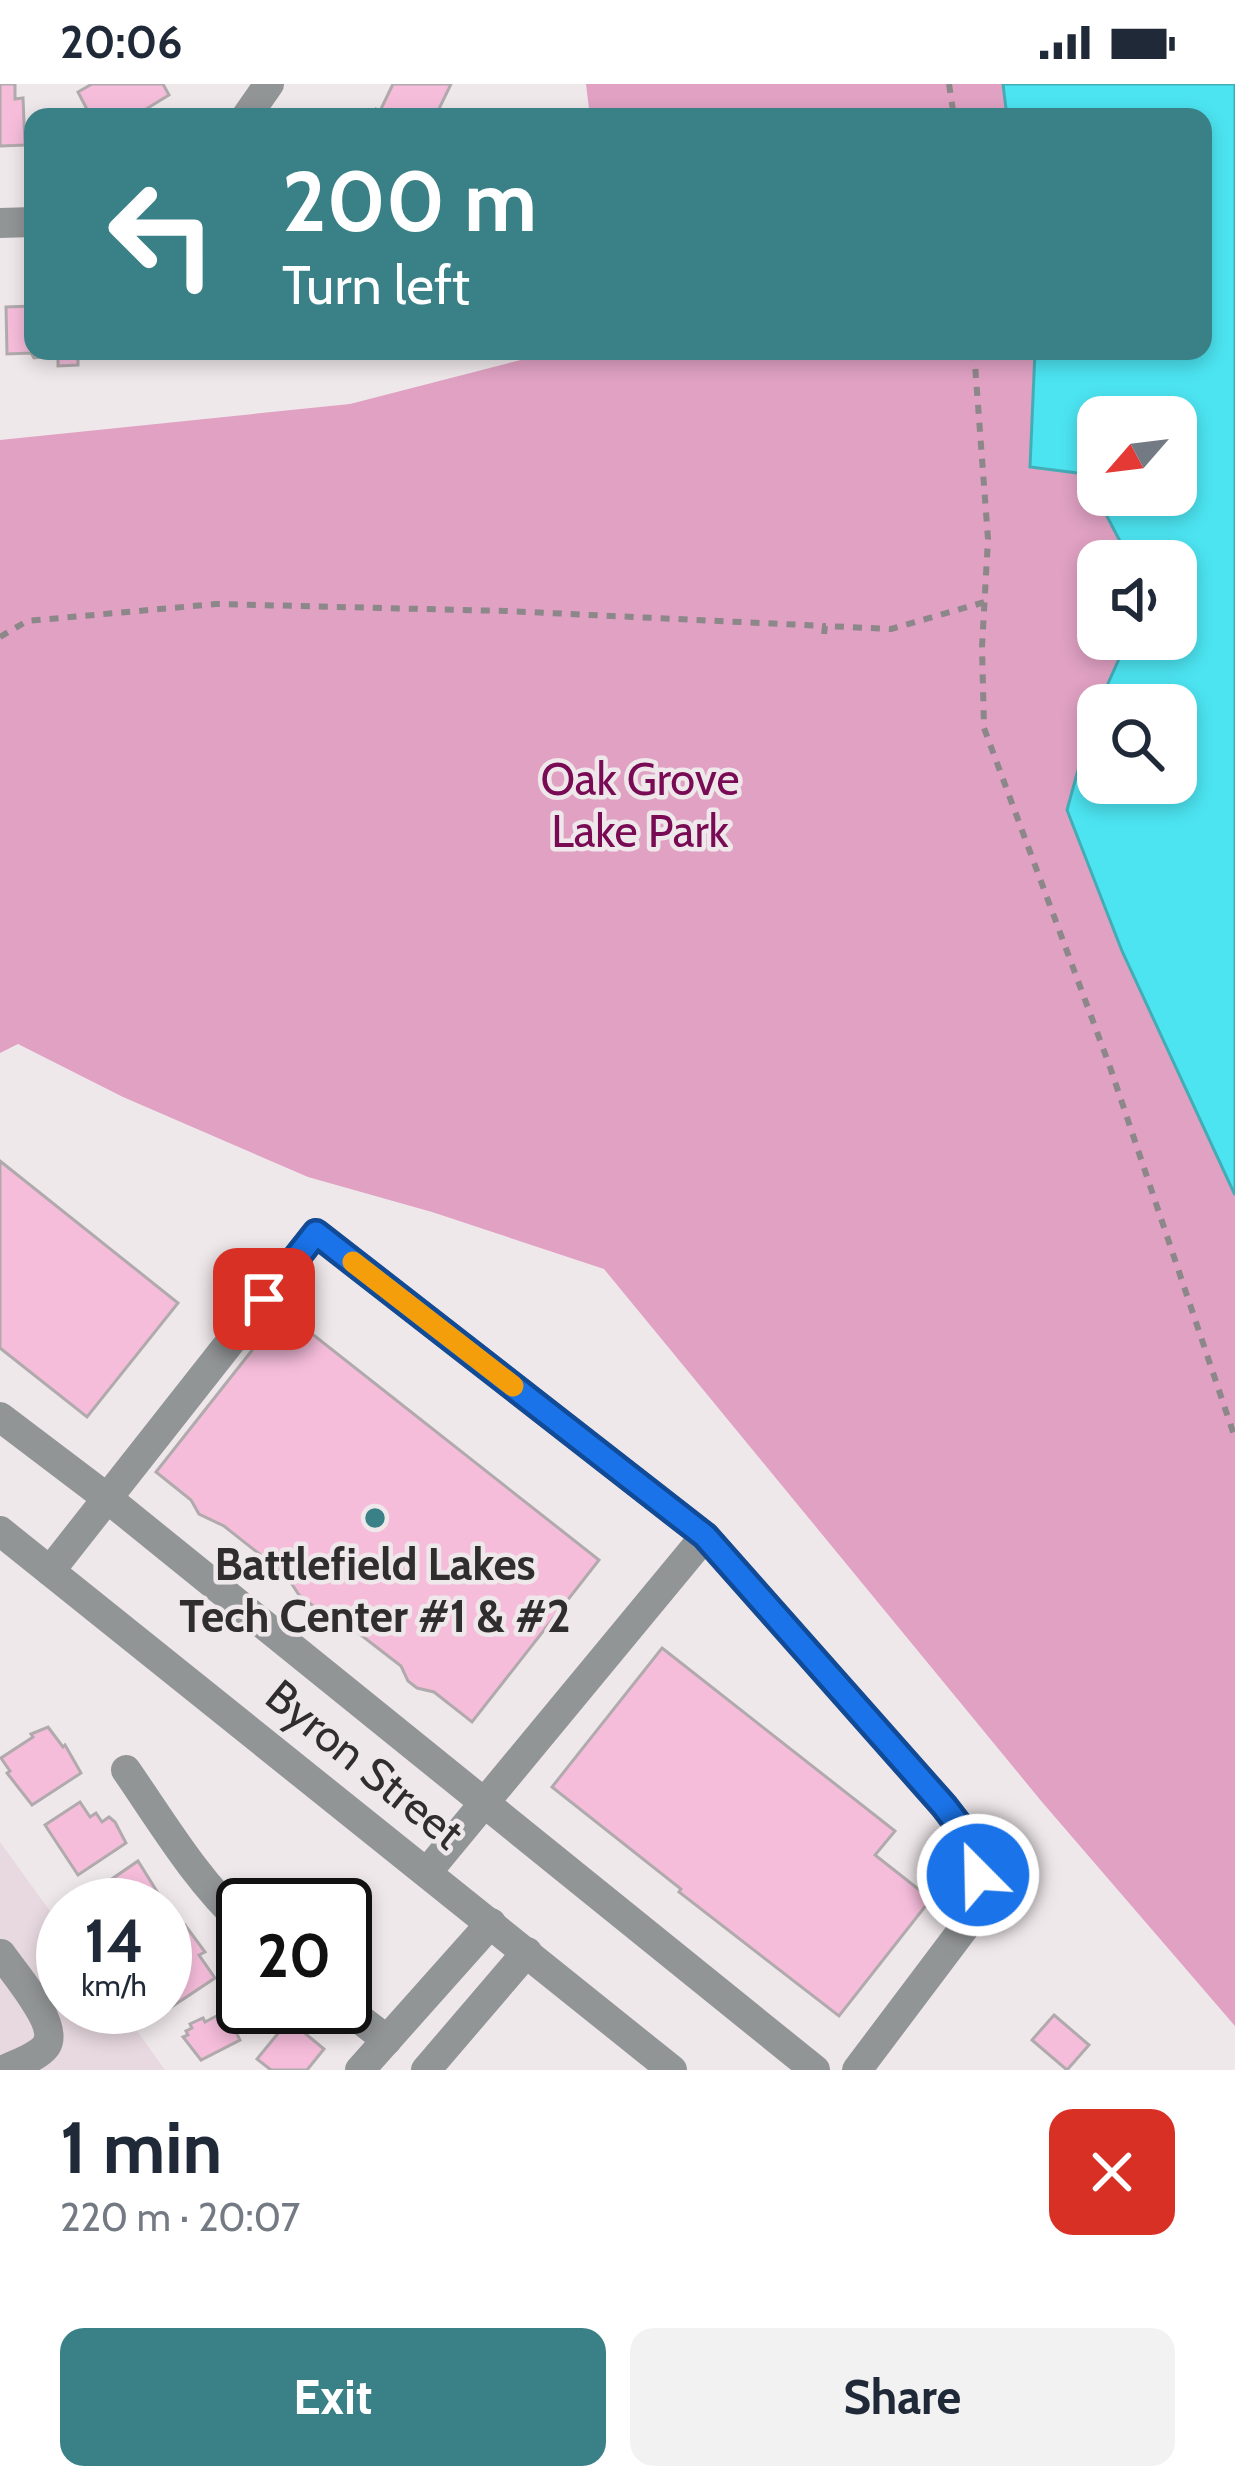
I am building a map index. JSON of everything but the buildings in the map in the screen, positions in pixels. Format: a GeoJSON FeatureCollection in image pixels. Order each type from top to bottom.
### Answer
{"type":"FeatureCollection","features":[{"type":"Feature","properties":{"kind":"street"},"geometry":{"type":"LineString","coordinates":[[50,1571],[316,1233],[705,1536],[964,1832],[978,1875],[973,1916],[856,2070]]}},
{"type":"Feature","properties":{"kind":"street"},"geometry":{"type":"LineString","coordinates":[[0,1417],[815,2070]]}},
{"type":"Feature","properties":{"kind":"street","name":"Byron Street"},"geometry":{"type":"LineString","coordinates":[[0,1531],[672,2070]]}},
{"type":"Feature","properties":{"kind":"street"},"geometry":{"type":"LineString","coordinates":[[428,1871],[705,1536]]}},
{"type":"Feature","properties":{"kind":"street"},"geometry":{"type":"LineString","coordinates":[[126,1770],[216,1891]]}},
{"type":"Feature","properties":{"kind":"street"},"geometry":{"type":"LineString","coordinates":[[360,2070],[491,1923]]}},
{"type":"Feature","properties":{"kind":"street"},"geometry":{"type":"LineString","coordinates":[[426,2070],[527,1952]]}},
{"type":"Feature","properties":{"kind":"street"},"geometry":{"type":"LineString","coordinates":[[0,1971],[1,1953]]}},
{"type":"Feature","properties":{"kind":"street"},"geometry":{"type":"LineString","coordinates":[[1,1953],[49,2024],[49,2041],[43,2050],[4,2070]]}},
{"type":"Feature","properties":{"kind":"street"},"geometry":{"type":"LineString","coordinates":[[372,2028],[387,2040]]}},
{"type":"Feature","properties":{"kind":"path"},"geometry":{"type":"LineString","coordinates":[[975,360],[988,539],[984,728],[1110,1067],[1235,1438]]}},
{"type":"Feature","properties":{"kind":"path"},"geometry":{"type":"LineString","coordinates":[[0,638],[27,621],[216,604],[506,610],[825,630],[891,629],[985,602]]}},
{"type":"Feature","properties":{"kind":"shaded area"},"geometry":{"type":"Polygon","coordinates":[[[0,1842],[36,1892],[36,2034],[139,2034],[165,2070],[0,2070],[0,1842]]]}},
{"type":"Feature","properties":{"kind":"green space","name":"Oak Grove Lake Park"},"geometry":{"type":"Polygon","coordinates":[[[586,84],[1235,84],[1235,2026],[1042,1802],[604,1269],[308,1177],[123,1097],[18,1044],[0,1053],[0,440],[350,404],[521,360],[1212,360],[1212,108],[589,108],[586,84]]]}},
{"type":"Feature","properties":{"kind":"water"},"geometry":{"type":"Polygon","coordinates":[[[1003,84],[1235,84],[1235,1195],[1122,951],[1067,810],[1077,774],[1077,804],[1197,804],[1197,684],[1108,684],[1118,660],[1197,660],[1197,540],[1119,540],[1107,516],[1197,516],[1197,396],[1077,396],[1077,473],[1030,467],[1035,360],[1212,360],[1212,108],[1006,108],[1003,84]]]}},
{"type":"Feature","properties":{"kind":"slow traffic"},"geometry":{"type":"LineString","coordinates":[[353,1262],[513,1386]]}},
{"type":"Feature","properties":{"kind":"place","name":"Battlefield Lakes Tech Center #1 & #2"},"geometry":{"type":"Point","coordinates":[375,1518]}},
{"type":"Feature","properties":{"kind":"route"},"geometry":{"type":"LineString","coordinates":[[264,1299],[316,1233],[705,1536],[944,1806],[964,1832],[978,1875]]}}]}
